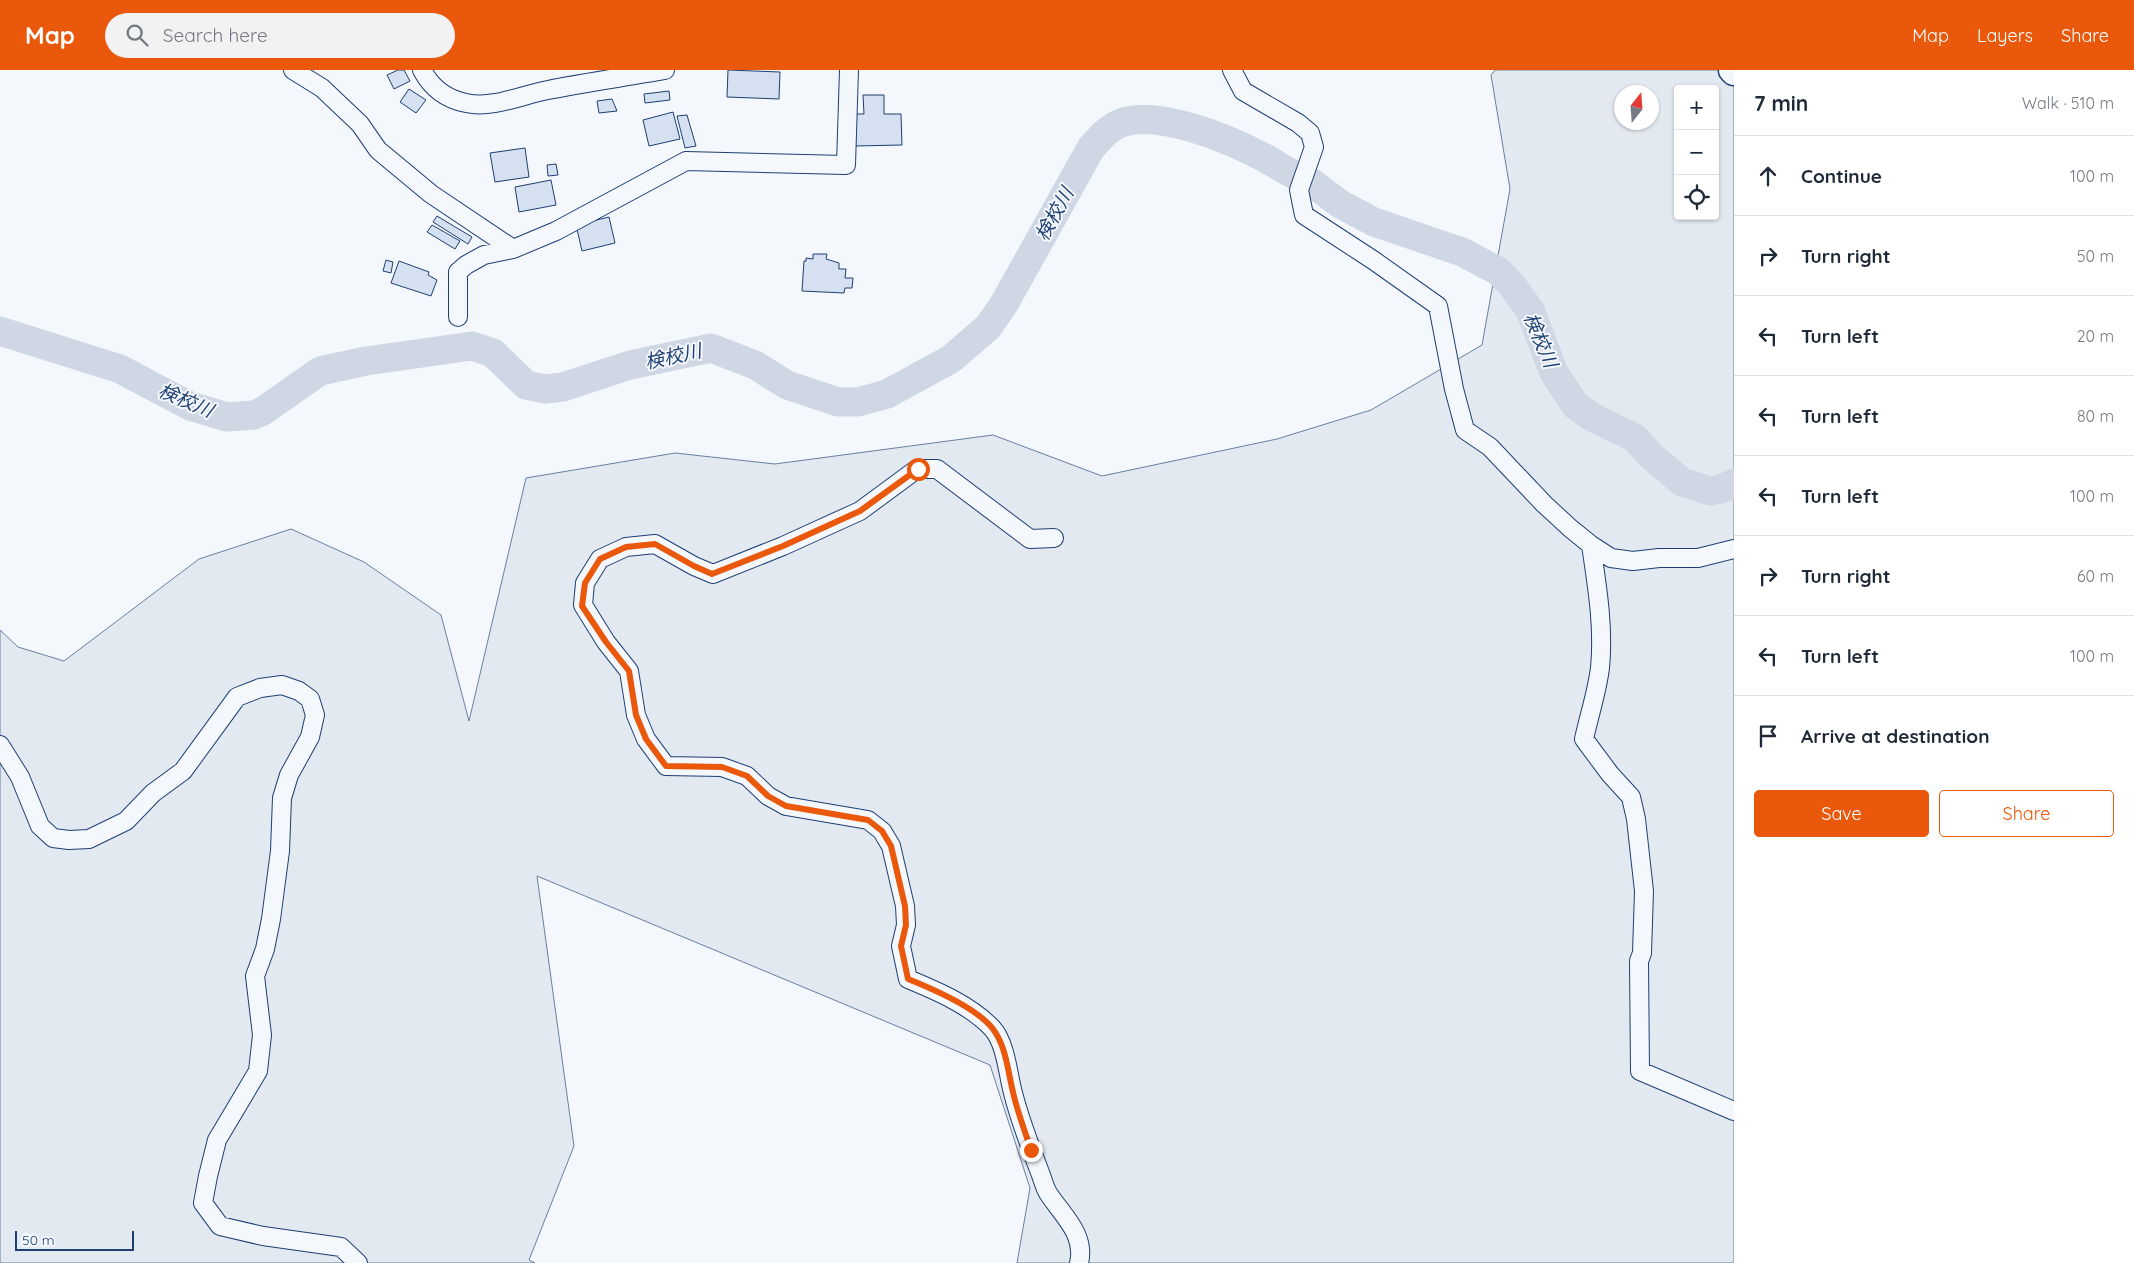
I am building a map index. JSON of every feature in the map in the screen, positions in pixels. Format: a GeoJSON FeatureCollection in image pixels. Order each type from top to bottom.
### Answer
{"type":"FeatureCollection","features":[{"type":"Feature","properties":{"kind":"street"},"geometry":{"type":"LineString","coordinates":[[422,70],[428,82],[441,93],[466,103],[478,104],[497,103],[546,90],[665,70]]}},
{"type":"Feature","properties":{"kind":"street"},"geometry":{"type":"LineString","coordinates":[[458,317],[458,272],[466,265],[484,255],[513,249],[556,231],[686,161],[846,165],[849,70]]}},
{"type":"Feature","properties":{"kind":"street"},"geometry":{"type":"LineString","coordinates":[[1232,70],[1244,91],[1298,123],[1310,134],[1314,147],[1300,190],[1304,215],[1373,260],[1438,306],[1454,389],[1465,430],[1490,447],[1544,504],[1570,528],[1611,558],[1633,561],[1698,558],[1734,549]]}},
{"type":"Feature","properties":{"kind":"street"},"geometry":{"type":"LineString","coordinates":[[296,72],[322,88],[360,124],[378,150],[431,194],[513,249]]}},
{"type":"Feature","properties":{"kind":"street"},"geometry":{"type":"LineString","coordinates":[[1054,538],[1030,539],[937,470],[918,469],[860,511],[783,546],[712,574],[655,544],[626,547],[600,559],[585,583],[582,606],[606,642],[629,671],[636,715],[646,739],[666,766],[722,767],[747,776],[768,796],[786,806],[868,820],[882,831],[891,846],[905,906],[906,925],[901,946],[908,979],[966,1007],[994,1030],[1007,1060],[1013,1092],[1031,1150],[1048,1192],[1074,1228],[1081,1253],[1079,1263]]}},
{"type":"Feature","properties":{"kind":"street"},"geometry":{"type":"LineString","coordinates":[[1591,545],[1600,603],[1602,636],[1600,669],[1584,739],[1630,797],[1636,819],[1644,891],[1642,953],[1639,961],[1640,1071],[1734,1110]]}},
{"type":"Feature","properties":{"kind":"street"},"geometry":{"type":"LineString","coordinates":[[0,745],[20,777],[40,826],[52,838],[69,840],[89,839],[126,821],[153,792],[183,771],[237,697],[260,688],[282,685],[299,691],[310,699],[314,716],[310,737],[289,775],[282,798],[280,851],[271,919],[265,949],[255,976],[261,1010],[262,1035],[258,1070],[241,1103],[217,1140],[203,1203],[220,1226],[263,1236],[341,1247],[358,1263]]}},
{"type":"Feature","properties":{"kind":"shaded area"},"geometry":{"type":"Polygon","coordinates":[[[1495,70],[1734,70],[1734,1263],[1017,1263],[1030,1188],[990,1065],[537,876],[574,1146],[529,1260],[535,1263],[0,1263],[0,630],[18,647],[64,661],[199,559],[291,529],[364,562],[441,615],[469,721],[526,478],[675,453],[775,464],[993,435],[1102,476],[1277,439],[1371,410],[1482,345],[1510,189],[1491,75],[1495,70]]]}},
{"type":"Feature","properties":{"kind":"building"},"geometry":{"type":"Polygon","coordinates":[[[398,70],[404,70],[410,81],[394,89],[387,75],[398,70]]]}},
{"type":"Feature","properties":{"kind":"building"},"geometry":{"type":"Polygon","coordinates":[[[728,70],[780,72],[779,99],[727,97],[728,70]]]}},
{"type":"Feature","properties":{"kind":"building"},"geometry":{"type":"Polygon","coordinates":[[[409,89],[426,100],[416,113],[400,102],[409,89]]]}},
{"type":"Feature","properties":{"kind":"building"},"geometry":{"type":"Polygon","coordinates":[[[669,91],[670,100],[645,103],[644,94],[669,91]]]}},
{"type":"Feature","properties":{"kind":"building"},"geometry":{"type":"Polygon","coordinates":[[[863,95],[884,95],[884,114],[901,114],[902,145],[854,146],[853,114],[864,114],[863,95]]]}},
{"type":"Feature","properties":{"kind":"building"},"geometry":{"type":"Polygon","coordinates":[[[612,99],[617,111],[599,113],[597,101],[612,99]]]}},
{"type":"Feature","properties":{"kind":"building"},"geometry":{"type":"Polygon","coordinates":[[[673,112],[680,139],[649,146],[643,120],[673,112]]]}},
{"type":"Feature","properties":{"kind":"building"},"geometry":{"type":"Polygon","coordinates":[[[687,115],[696,146],[685,148],[677,116],[687,115]]]}},
{"type":"Feature","properties":{"kind":"building"},"geometry":{"type":"Polygon","coordinates":[[[525,148],[529,177],[495,182],[490,153],[525,148]]]}},
{"type":"Feature","properties":{"kind":"building"},"geometry":{"type":"Polygon","coordinates":[[[556,164],[558,175],[548,176],[547,165],[556,164]]]}},
{"type":"Feature","properties":{"kind":"building"},"geometry":{"type":"Polygon","coordinates":[[[551,180],[556,205],[519,212],[515,187],[551,180]]]}},
{"type":"Feature","properties":{"kind":"building"},"geometry":{"type":"Polygon","coordinates":[[[437,216],[472,237],[468,244],[433,222],[437,216]]]}},
{"type":"Feature","properties":{"kind":"building"},"geometry":{"type":"Polygon","coordinates":[[[609,217],[615,243],[582,251],[576,225],[609,217]]]}},
{"type":"Feature","properties":{"kind":"building"},"geometry":{"type":"Polygon","coordinates":[[[432,225],[460,241],[455,249],[427,232],[432,225]]]}},
{"type":"Feature","properties":{"kind":"building"},"geometry":{"type":"Polygon","coordinates":[[[813,254],[827,254],[826,259],[839,263],[839,269],[846,269],[845,278],[853,278],[852,288],[845,288],[844,293],[802,291],[804,261],[806,261],[806,258],[813,259],[813,254]]]}},
{"type":"Feature","properties":{"kind":"building"},"geometry":{"type":"Polygon","coordinates":[[[386,260],[393,262],[391,273],[383,271],[386,260]]]}},
{"type":"Feature","properties":{"kind":"building"},"geometry":{"type":"Polygon","coordinates":[[[399,261],[429,272],[428,275],[437,280],[431,296],[391,283],[399,261]]]}},
{"type":"Feature","properties":{"kind":"waterway","name":"検校川"},"geometry":{"type":"LineString","coordinates":[[0,331],[120,369],[190,406],[227,417],[254,415],[263,411],[320,371],[366,361],[472,346],[493,353],[526,385],[545,389],[563,387],[630,365],[711,348],[755,365],[787,385],[838,402],[858,402],[887,394],[951,359],[988,327],[1004,304],[1091,148],[1114,126],[1124,122],[1139,120],[1176,123],[1232,142],[1297,176]]}},
{"type":"Feature","properties":{"kind":"waterway","name":"検校川"},"geometry":{"type":"LineString","coordinates":[[1311,182],[1340,204],[1374,222],[1462,252],[1498,271],[1511,284],[1530,310],[1554,373],[1576,406],[1592,417],[1635,438],[1650,455],[1682,482],[1710,491],[1721,489],[1734,483]]}},
{"type":"Feature","properties":{"kind":"route"},"geometry":{"type":"LineString","coordinates":[[918,469],[860,511],[783,546],[712,574],[655,544],[626,547],[600,559],[585,583],[582,606],[606,642],[629,671],[636,715],[646,739],[666,766],[722,767],[747,776],[768,796],[786,806],[868,820],[882,831],[891,846],[905,906],[906,925],[901,946],[908,979],[966,1007],[994,1030],[1007,1060],[1013,1092],[1031,1150]]}}]}
